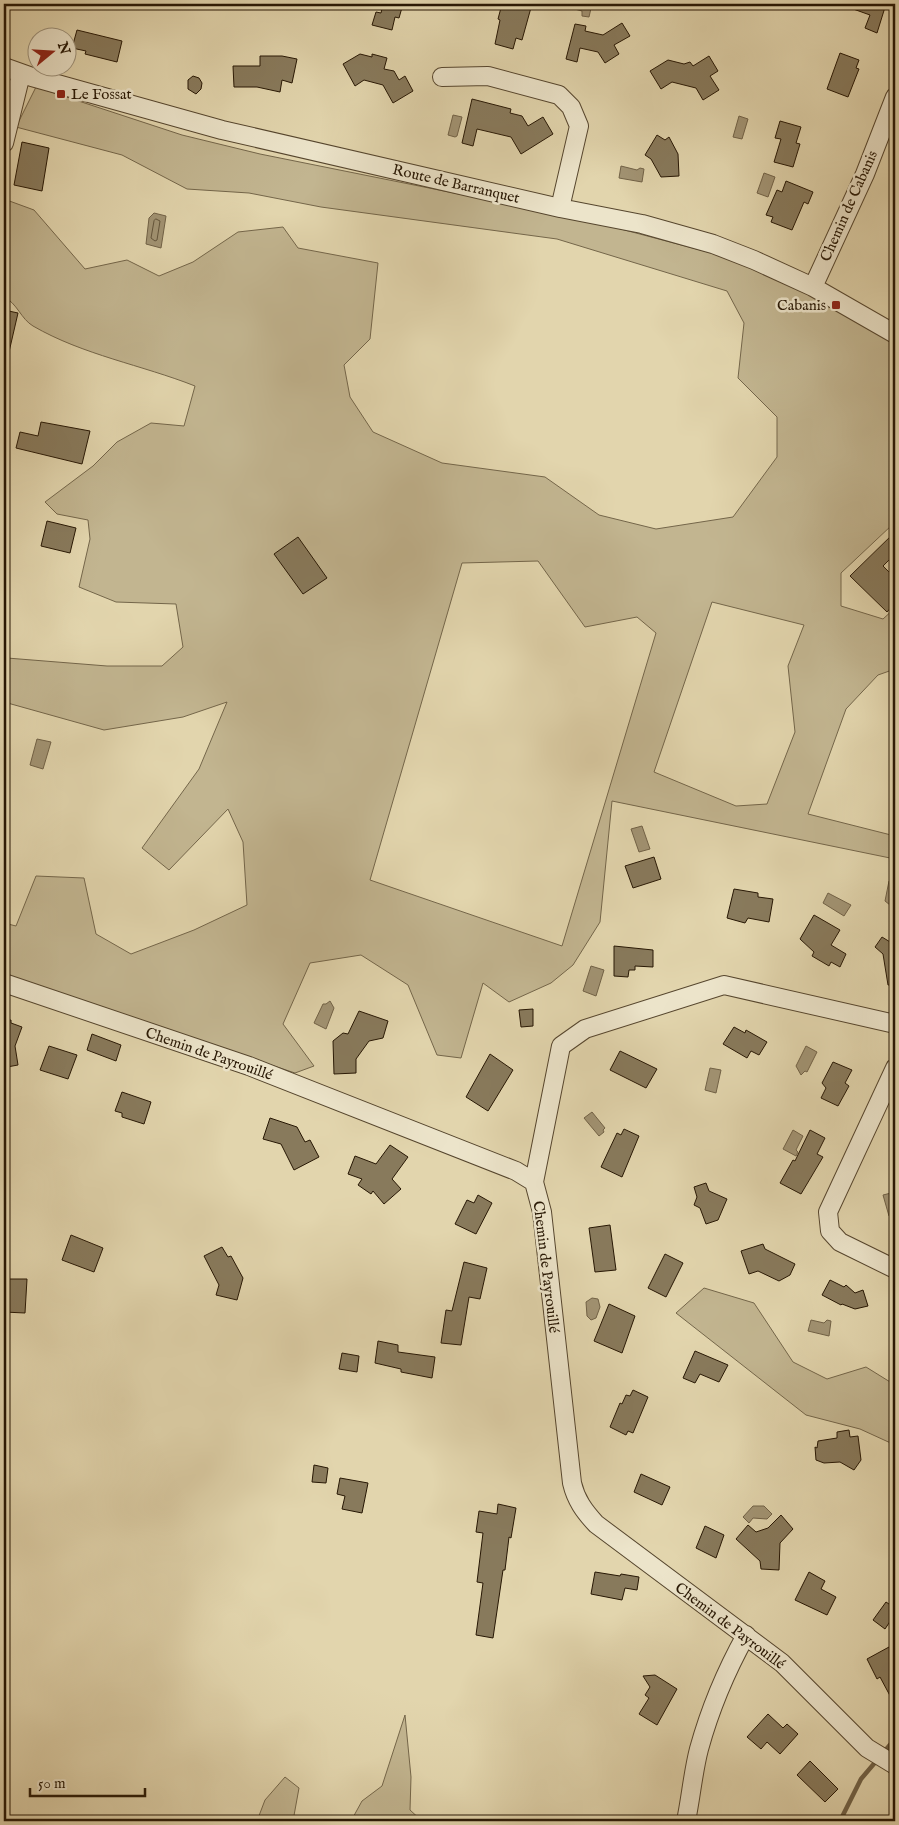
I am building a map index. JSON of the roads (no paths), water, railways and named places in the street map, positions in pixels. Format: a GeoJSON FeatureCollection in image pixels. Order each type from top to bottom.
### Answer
{"type":"FeatureCollection","features":[{"type":"Feature","properties":{"kind":"street","name":"Route de Barranquet"},"geometry":{"type":"LineString","coordinates":[[4,67],[21,74],[222,130],[560,208],[642,224],[713,244],[813,286],[895,334]]}},
{"type":"Feature","properties":{"kind":"street"},"geometry":{"type":"LineString","coordinates":[[4,143],[21,74]]}},
{"type":"Feature","properties":{"kind":"street"},"geometry":{"type":"LineString","coordinates":[[442,77],[488,76],[558,95],[571,107],[579,126],[560,208]]}},
{"type":"Feature","properties":{"kind":"street","name":"Chemin de Cabanis"},"geometry":{"type":"LineString","coordinates":[[813,286],[865,174],[895,97]]}},
{"type":"Feature","properties":{"kind":"street","name":"Chemin de Payrouillé"},"geometry":{"type":"LineString","coordinates":[[4,983],[250,1066],[516,1171],[534,1182],[542,1212],[572,1483],[576,1498],[583,1510],[596,1524],[746,1634],[782,1663],[867,1748],[892,1764]]}},
{"type":"Feature","properties":{"kind":"street"},"geometry":{"type":"LineString","coordinates":[[534,1182],[561,1046],[585,1029],[724,985],[895,1024]]}},
{"type":"Feature","properties":{"kind":"street"},"geometry":{"type":"LineString","coordinates":[[895,1068],[828,1212],[830,1231],[840,1242],[895,1269]]}},
{"type":"Feature","properties":{"kind":"street"},"geometry":{"type":"LineString","coordinates":[[686,1821],[699,1750],[713,1705],[733,1658],[746,1634]]}},
{"type":"Feature","properties":{"kind":"water"},"geometry":{"type":"Polygon","coordinates":[[[568,4],[592,4],[589,17],[582,16],[582,11],[567,7],[568,4]]]}},
{"type":"Feature","properties":{"kind":"water"},"geometry":{"type":"Polygon","coordinates":[[[453,115],[462,117],[457,136],[455,137],[448,135],[453,115]]]}},
{"type":"Feature","properties":{"kind":"water"},"geometry":{"type":"Polygon","coordinates":[[[739,116],[748,119],[742,139],[733,137],[739,116]]]}},
{"type":"Feature","properties":{"kind":"water"},"geometry":{"type":"Polygon","coordinates":[[[621,166],[637,170],[640,168],[644,169],[642,182],[619,178],[621,166]]]}},
{"type":"Feature","properties":{"kind":"water"},"geometry":{"type":"Polygon","coordinates":[[[764,173],[775,177],[768,197],[757,193],[764,173]]]}},
{"type":"Feature","properties":{"kind":"water"},"geometry":{"type":"Polygon","coordinates":[[[154,213],[166,216],[161,248],[146,244],[149,218],[154,213]]]}},
{"type":"Feature","properties":{"kind":"water"},"geometry":{"type":"Polygon","coordinates":[[[37,739],[51,742],[43,769],[30,765],[37,739]]]}},
{"type":"Feature","properties":{"kind":"water"},"geometry":{"type":"Polygon","coordinates":[[[642,826],[650,849],[639,852],[631,829],[642,826]]]}},
{"type":"Feature","properties":{"kind":"water"},"geometry":{"type":"Polygon","coordinates":[[[889,881],[895,882],[895,903],[890,905],[885,901],[889,881]]]}},
{"type":"Feature","properties":{"kind":"water"},"geometry":{"type":"Polygon","coordinates":[[[828,893],[851,905],[844,916],[823,903],[828,893]]]}},
{"type":"Feature","properties":{"kind":"water"},"geometry":{"type":"Polygon","coordinates":[[[591,966],[604,970],[596,996],[583,991],[591,966]]]}},
{"type":"Feature","properties":{"kind":"water"},"geometry":{"type":"Polygon","coordinates":[[[330,1001],[334,1008],[326,1029],[314,1023],[323,1004],[330,1001]]]}},
{"type":"Feature","properties":{"kind":"water"},"geometry":{"type":"Polygon","coordinates":[[[806,1046],[817,1052],[807,1072],[805,1071],[801,1075],[796,1066],[806,1046]]]}},
{"type":"Feature","properties":{"kind":"water"},"geometry":{"type":"Polygon","coordinates":[[[710,1068],[721,1070],[716,1093],[705,1090],[710,1068]]]}},
{"type":"Feature","properties":{"kind":"water"},"geometry":{"type":"Polygon","coordinates":[[[592,1112],[605,1128],[604,1132],[599,1136],[584,1118],[592,1112]]]}},
{"type":"Feature","properties":{"kind":"water"},"geometry":{"type":"Polygon","coordinates":[[[793,1130],[803,1136],[796,1150],[798,1152],[796,1156],[783,1149],[793,1130]]]}},
{"type":"Feature","properties":{"kind":"water"},"geometry":{"type":"Polygon","coordinates":[[[891,1193],[895,1205],[895,1214],[889,1216],[883,1195],[891,1193]]]}},
{"type":"Feature","properties":{"kind":"water"},"geometry":{"type":"Polygon","coordinates":[[[592,1298],[598,1299],[600,1307],[596,1318],[591,1320],[587,1316],[586,1302],[592,1298]]]}},
{"type":"Feature","properties":{"kind":"water"},"geometry":{"type":"Polygon","coordinates":[[[811,1320],[824,1323],[827,1320],[831,1321],[829,1336],[808,1331],[811,1320]]]}},
{"type":"Feature","properties":{"kind":"water"},"geometry":{"type":"Polygon","coordinates":[[[753,1506],[764,1506],[772,1514],[767,1519],[753,1518],[749,1523],[743,1517],[753,1506]]]}},
{"type":"Feature","properties":{"kind":"waterway"},"geometry":{"type":"LineString","coordinates":[[883,1753],[895,1739]]}},
{"type":"Feature","properties":{"kind":"waterway"},"geometry":{"type":"LineString","coordinates":[[840,1821],[861,1779],[878,1759]]}},
{"type":"Feature","properties":{"kind":"place","name":"Le Fossat"},"geometry":{"type":"Point","coordinates":[61,94]}},
{"type":"Feature","properties":{"kind":"place","name":"Cabanis"},"geometry":{"type":"Point","coordinates":[836,305]}}]}
